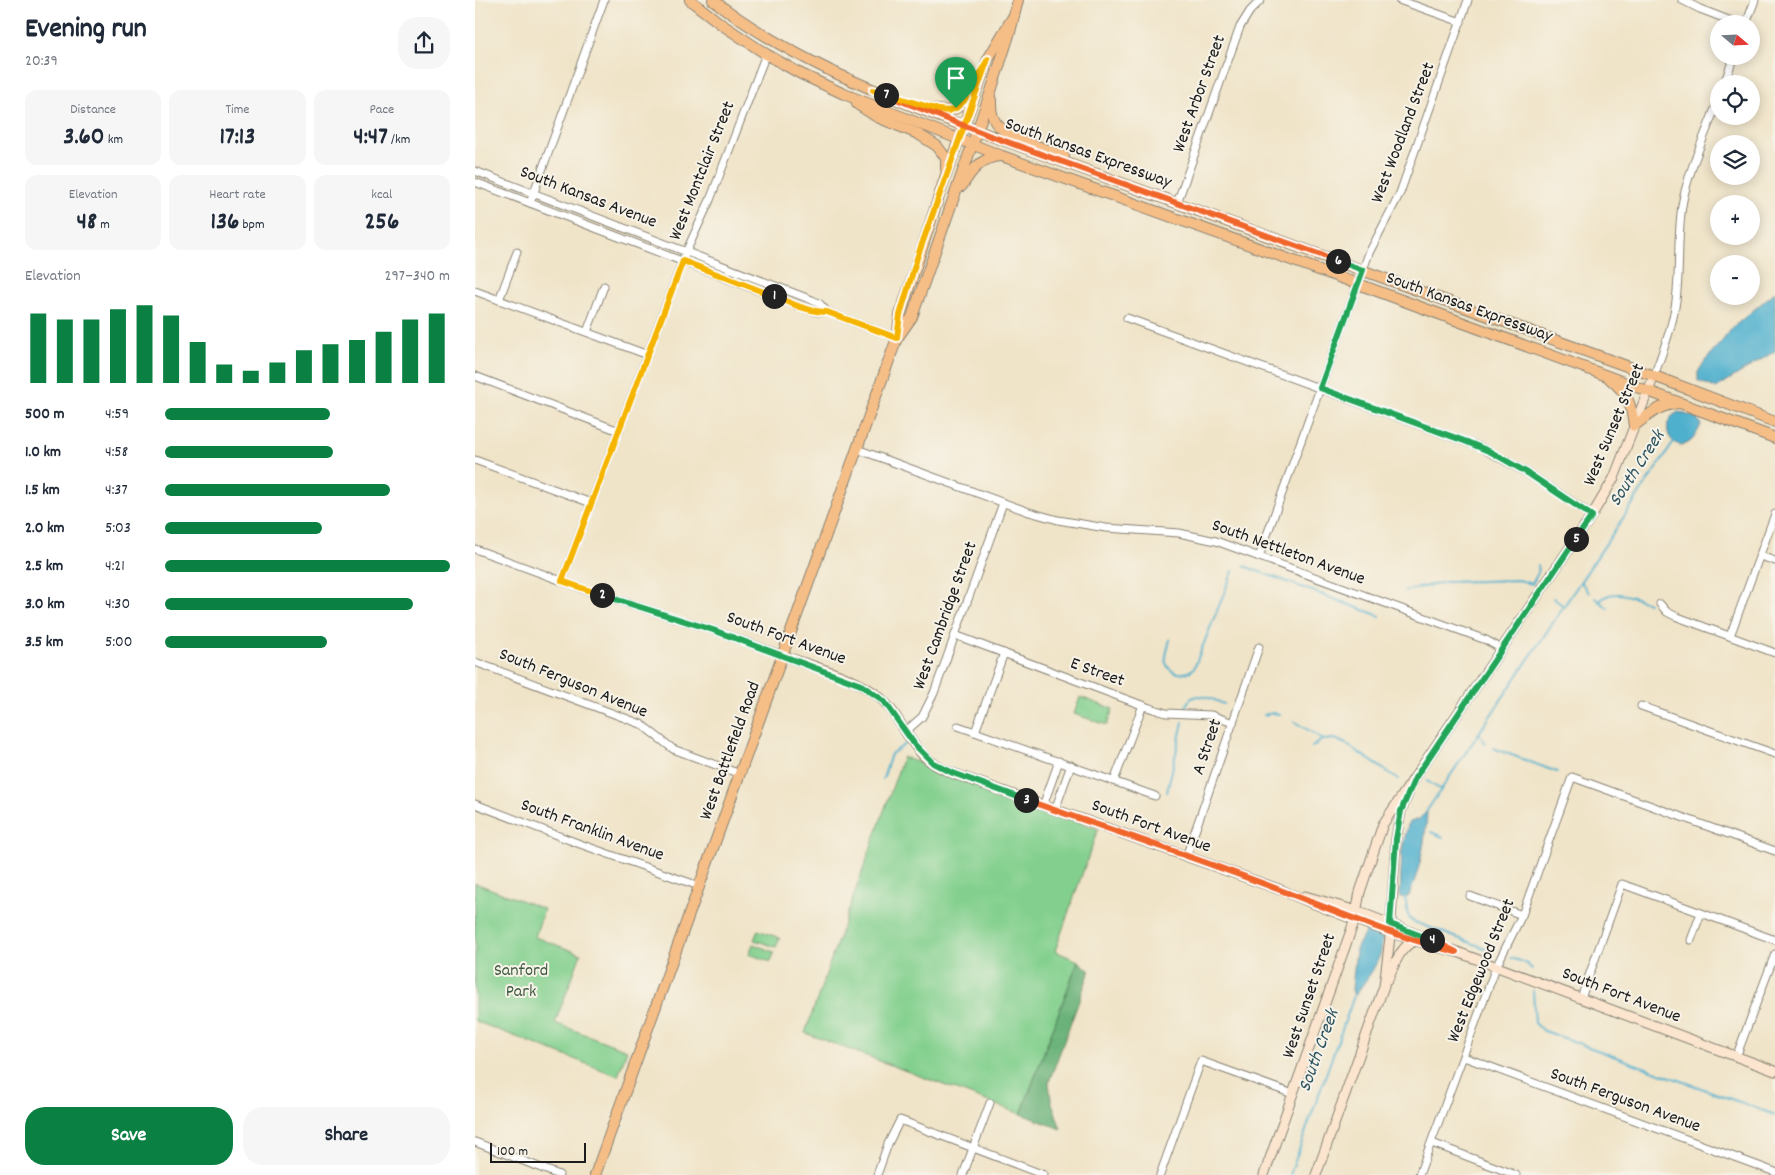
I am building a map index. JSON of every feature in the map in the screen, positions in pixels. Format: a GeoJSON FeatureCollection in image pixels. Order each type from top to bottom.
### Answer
{"type":"FeatureCollection","features":[{"type":"Feature","properties":{"kind":"main road","name":"South Kansas Expressway"},"geometry":{"type":"LineString","coordinates":[[690,0],[721,24],[766,54],[801,74],[844,94],[972,145],[1649,390],[1775,438]]}},
{"type":"Feature","properties":{"kind":"main road","name":"South Kansas Expressway"},"geometry":{"type":"LineString","coordinates":[[713,0],[748,25],[799,56],[873,90],[977,131],[1654,376],[1775,422]]}},
{"type":"Feature","properties":{"kind":"main road","name":"West Battlefield Road"},"geometry":{"type":"LineString","coordinates":[[897,338],[912,317],[993,88],[1011,32],[1018,0]]}},
{"type":"Feature","properties":{"kind":"main road","name":"West Battlefield Road"},"geometry":{"type":"LineString","coordinates":[[595,1175],[897,338],[900,315],[945,178],[988,59],[1014,15]]}},
{"type":"Feature","properties":{"kind":"main road"},"geometry":{"type":"LineString","coordinates":[[873,90],[932,109],[953,110],[964,101],[988,59]]}},
{"type":"Feature","properties":{"kind":"main road"},"geometry":{"type":"LineString","coordinates":[[993,88],[991,112],[1000,128],[1071,159],[1098,175]]}},
{"type":"Feature","properties":{"kind":"main road"},"geometry":{"type":"LineString","coordinates":[[844,94],[877,117],[918,134],[937,146],[946,158],[945,178]]}},
{"type":"Feature","properties":{"kind":"main road"},"geometry":{"type":"LineString","coordinates":[[946,218],[960,188],[973,169],[985,160],[1002,156]]}},
{"type":"Feature","properties":{"kind":"main road"},"geometry":{"type":"LineString","coordinates":[[1605,375],[1621,388],[1629,399],[1634,426],[1666,404],[1683,403]]}},
{"type":"Feature","properties":{"kind":"main road","name":"West Sunset Street"},"geometry":{"type":"LineString","coordinates":[[1264,1175],[1356,915],[1360,892],[1383,824],[1592,516],[1614,478],[1654,376]]}},
{"type":"Feature","properties":{"kind":"main road","name":"South Fort Avenue"},"geometry":{"type":"LineString","coordinates":[[782,655],[869,689],[884,701],[923,755],[943,769],[1186,857],[1356,915],[1775,1071]]}},
{"type":"Feature","properties":{"kind":"main road","name":"West Sunset Street"},"geometry":{"type":"LineString","coordinates":[[1316,1175],[1384,986],[1396,839],[1401,811],[1415,778]]}},
{"type":"Feature","properties":{"kind":"main road","name":"South Fort Avenue"},"geometry":{"type":"LineString","coordinates":[[1390,928],[1417,941],[1456,952]]}},
{"type":"Feature","properties":{"kind":"main road"},"geometry":{"type":"LineString","coordinates":[[1384,986],[1403,950],[1409,943],[1417,941]]}},
{"type":"Feature","properties":{"kind":"street"},"geometry":{"type":"LineString","coordinates":[[530,203],[604,0]]}},
{"type":"Feature","properties":{"kind":"street","name":"West Arbor Street"},"geometry":{"type":"LineString","coordinates":[[1177,203],[1240,27],[1250,11],[1261,0]]}},
{"type":"Feature","properties":{"kind":"street"},"geometry":{"type":"LineString","coordinates":[[1399,0],[1461,22]]}},
{"type":"Feature","properties":{"kind":"street","name":"West Woodland Street"},"geometry":{"type":"LineString","coordinates":[[1259,557],[1363,270],[1374,242],[1400,192],[1468,0]]}},
{"type":"Feature","properties":{"kind":"street"},"geometry":{"type":"LineString","coordinates":[[1682,0],[1716,15]]}},
{"type":"Feature","properties":{"kind":"street"},"geometry":{"type":"LineString","coordinates":[[1749,15],[1755,0]]}},
{"type":"Feature","properties":{"kind":"street","name":"West Montclair Street"},"geometry":{"type":"LineString","coordinates":[[562,581],[686,252],[710,200],[766,54]]}},
{"type":"Feature","properties":{"kind":"street","name":"West Sunset Street"},"geometry":{"type":"LineString","coordinates":[[1654,376],[1671,327],[1677,301],[1680,225],[1684,197],[1710,123]]}},
{"type":"Feature","properties":{"kind":"street","name":"South Kansas Avenue"},"geometry":{"type":"LineString","coordinates":[[475,171],[812,300],[820,304],[827,312]]}},
{"type":"Feature","properties":{"kind":"street","name":"South Kansas Avenue"},"geometry":{"type":"LineString","coordinates":[[475,182],[807,309],[827,312],[897,338]]}},
{"type":"Feature","properties":{"kind":"street"},"geometry":{"type":"LineString","coordinates":[[499,300],[517,252]]}},
{"type":"Feature","properties":{"kind":"street"},"geometry":{"type":"LineString","coordinates":[[587,332],[604,286]]}},
{"type":"Feature","properties":{"kind":"street"},"geometry":{"type":"LineString","coordinates":[[475,290],[648,355]]}},
{"type":"Feature","properties":{"kind":"street"},"geometry":{"type":"LineString","coordinates":[[1127,318],[1491,452],[1526,472],[1592,516]]}},
{"type":"Feature","properties":{"kind":"street"},"geometry":{"type":"LineString","coordinates":[[475,376],[619,431]]}},
{"type":"Feature","properties":{"kind":"street","name":"South Nettleton Avenue"},"geometry":{"type":"LineString","coordinates":[[857,449],[1044,517],[1079,525],[1162,531],[1194,536],[1231,546],[1486,640],[1502,649]]}},
{"type":"Feature","properties":{"kind":"street"},"geometry":{"type":"LineString","coordinates":[[475,460],[591,503]]}},
{"type":"Feature","properties":{"kind":"street","name":"West Cambridge Street"},"geometry":{"type":"LineString","coordinates":[[906,731],[922,717],[928,707],[1003,503]]}},
{"type":"Feature","properties":{"kind":"street"},"geometry":{"type":"LineString","coordinates":[[1731,636],[1775,514]]}},
{"type":"Feature","properties":{"kind":"street","name":"South Fort Avenue"},"geometry":{"type":"LineString","coordinates":[[475,549],[592,592],[713,630],[782,655]]}},
{"type":"Feature","properties":{"kind":"street"},"geometry":{"type":"LineString","coordinates":[[1760,556],[1775,561]]}},
{"type":"Feature","properties":{"kind":"street"},"geometry":{"type":"LineString","coordinates":[[1660,604],[1667,612],[1675,616],[1775,653]]}},
{"type":"Feature","properties":{"kind":"street","name":"E Street"},"geometry":{"type":"LineString","coordinates":[[955,635],[1143,706],[1166,712],[1211,715],[1233,723]]}},
{"type":"Feature","properties":{"kind":"street","name":"A Street"},"geometry":{"type":"LineString","coordinates":[[1186,857],[1259,648]]}},
{"type":"Feature","properties":{"kind":"street"},"geometry":{"type":"LineString","coordinates":[[975,732],[1004,654]]}},
{"type":"Feature","properties":{"kind":"street","name":"South Ferguson Avenue"},"geometry":{"type":"LineString","coordinates":[[475,662],[641,724],[673,749],[739,774]]}},
{"type":"Feature","properties":{"kind":"street"},"geometry":{"type":"LineString","coordinates":[[1114,781],[1143,706]]}},
{"type":"Feature","properties":{"kind":"street"},"geometry":{"type":"LineString","coordinates":[[1641,706],[1775,754]]}},
{"type":"Feature","properties":{"kind":"street"},"geometry":{"type":"LineString","coordinates":[[958,726],[1155,796]]}},
{"type":"Feature","properties":{"kind":"street"},"geometry":{"type":"LineString","coordinates":[[1043,806],[1059,761]]}},
{"type":"Feature","properties":{"kind":"street"},"geometry":{"type":"LineString","coordinates":[[1055,810],[1071,765]]}},
{"type":"Feature","properties":{"kind":"street","name":"West Edgewood Street"},"geometry":{"type":"LineString","coordinates":[[1419,1175],[1496,967],[1522,915],[1572,777],[1775,851]]}},
{"type":"Feature","properties":{"kind":"street","name":"South Franklin Avenue"},"geometry":{"type":"LineString","coordinates":[[475,804],[699,886]]}},
{"type":"Feature","properties":{"kind":"street"},"geometry":{"type":"LineString","coordinates":[[1581,998],[1622,884],[1775,940]]}},
{"type":"Feature","properties":{"kind":"street"},"geometry":{"type":"LineString","coordinates":[[1470,896],[1522,915]]}},
{"type":"Feature","properties":{"kind":"street"},"geometry":{"type":"LineString","coordinates":[[1691,940],[1701,913]]}},
{"type":"Feature","properties":{"kind":"street"},"geometry":{"type":"LineString","coordinates":[[1736,1057],[1775,954]]}},
{"type":"Feature","properties":{"kind":"street","name":"South Ferguson Avenue"},"geometry":{"type":"LineString","coordinates":[[1464,1057],[1775,1172]]}},
{"type":"Feature","properties":{"kind":"street"},"geometry":{"type":"LineString","coordinates":[[1160,1175],[1201,1061],[1293,1094]]}},
{"type":"Feature","properties":{"kind":"street"},"geometry":{"type":"LineString","coordinates":[[963,1175],[990,1103]]}},
{"type":"Feature","properties":{"kind":"street"},"geometry":{"type":"LineString","coordinates":[[877,1175],[888,1144],[900,1120],[1044,1175]]}},
{"type":"Feature","properties":{"kind":"street"},"geometry":{"type":"LineString","coordinates":[[475,1142],[559,1175]]}},
{"type":"Feature","properties":{"kind":"street"},"geometry":{"type":"LineString","coordinates":[[1431,1143],[1516,1175]]}},
{"type":"Feature","properties":{"kind":"green space"},"geometry":{"type":"Polygon","coordinates":[[[1080,697],[1113,709],[1107,725],[1074,714],[1080,697]]]}},
{"type":"Feature","properties":{"kind":"green space"},"geometry":{"type":"Polygon","coordinates":[[[903,757],[1098,829],[1055,951],[1078,961],[1021,1114],[805,1033],[903,757]]]}},
{"type":"Feature","properties":{"kind":"green space","name":"Sanford Park"},"geometry":{"type":"Polygon","coordinates":[[[475,883],[544,909],[535,937],[581,954],[555,1023],[627,1050],[618,1076],[475,1021],[475,883]]]}},
{"type":"Feature","properties":{"kind":"green space"},"geometry":{"type":"Polygon","coordinates":[[[758,930],[780,938],[776,947],[754,940],[758,930]]]}},
{"type":"Feature","properties":{"kind":"green space"},"geometry":{"type":"Polygon","coordinates":[[[753,944],[774,952],[771,962],[749,954],[753,944]]]}},
{"type":"Feature","properties":{"kind":"green space"},"geometry":{"type":"Polygon","coordinates":[[[1078,961],[1090,971],[1049,1082],[1051,1100],[1061,1129],[1021,1114],[1078,961]]]}},
{"type":"Feature","properties":{"kind":"water"},"geometry":{"type":"Polygon","coordinates":[[[1775,292],[1775,351],[1716,388],[1698,381],[1698,372],[1705,361],[1732,328],[1775,292]]]}},
{"type":"Feature","properties":{"kind":"water"},"geometry":{"type":"Polygon","coordinates":[[[1679,412],[1697,418],[1701,425],[1692,440],[1685,444],[1673,441],[1669,436],[1668,423],[1679,412]]]}},
{"type":"Feature","properties":{"kind":"water"},"geometry":{"type":"Polygon","coordinates":[[[1427,811],[1424,844],[1416,875],[1409,896],[1400,897],[1402,849],[1408,825],[1410,822],[1419,819],[1427,811]]]}},
{"type":"Feature","properties":{"kind":"water"},"geometry":{"type":"Polygon","coordinates":[[[1366,931],[1382,937],[1382,945],[1373,969],[1354,997],[1352,989],[1356,949],[1366,931]]]}},
{"type":"Feature","properties":{"kind":"waterway","name":"South Creek"},"geometry":{"type":"LineString","coordinates":[[1426,812],[1674,442]]}},
{"type":"Feature","properties":{"kind":"waterway"},"geometry":{"type":"LineString","coordinates":[[1405,591],[1445,582],[1519,580],[1532,584],[1538,573],[1538,565]]}},
{"type":"Feature","properties":{"kind":"waterway"},"geometry":{"type":"LineString","coordinates":[[1244,566],[1380,616]]}},
{"type":"Feature","properties":{"kind":"waterway"},"geometry":{"type":"LineString","coordinates":[[1170,639],[1166,658],[1168,667],[1179,673],[1191,671],[1194,668],[1233,571]]}},
{"type":"Feature","properties":{"kind":"waterway"},"geometry":{"type":"LineString","coordinates":[[1581,582],[1589,593]]}},
{"type":"Feature","properties":{"kind":"waterway"},"geometry":{"type":"LineString","coordinates":[[1599,602],[1604,597],[1617,594],[1630,596],[1649,603]]}},
{"type":"Feature","properties":{"kind":"waterway"},"geometry":{"type":"LineString","coordinates":[[1553,598],[1565,607]]}},
{"type":"Feature","properties":{"kind":"waterway"},"geometry":{"type":"LineString","coordinates":[[1595,598],[1608,608]]}},
{"type":"Feature","properties":{"kind":"waterway"},"geometry":{"type":"LineString","coordinates":[[1186,706],[1193,697],[1198,696],[1224,704]]}},
{"type":"Feature","properties":{"kind":"waterway"},"geometry":{"type":"LineString","coordinates":[[1264,715],[1280,714]]}},
{"type":"Feature","properties":{"kind":"waterway"},"geometry":{"type":"LineString","coordinates":[[1293,721],[1323,740],[1335,739],[1346,744],[1398,779]]}},
{"type":"Feature","properties":{"kind":"waterway"},"geometry":{"type":"LineString","coordinates":[[1167,792],[1183,722]]}},
{"type":"Feature","properties":{"kind":"waterway"},"geometry":{"type":"LineString","coordinates":[[1479,733],[1486,744]]}},
{"type":"Feature","properties":{"kind":"waterway"},"geometry":{"type":"LineString","coordinates":[[1312,747],[1322,740]]}},
{"type":"Feature","properties":{"kind":"waterway"},"geometry":{"type":"LineString","coordinates":[[883,779],[891,754],[907,743]]}},
{"type":"Feature","properties":{"kind":"waterway"},"geometry":{"type":"LineString","coordinates":[[1493,748],[1557,772]]}},
{"type":"Feature","properties":{"kind":"waterway"},"geometry":{"type":"LineString","coordinates":[[1427,781],[1441,790]]}},
{"type":"Feature","properties":{"kind":"waterway"},"geometry":{"type":"LineString","coordinates":[[1431,832],[1443,837]]}},
{"type":"Feature","properties":{"kind":"waterway"},"geometry":{"type":"LineString","coordinates":[[1404,896],[1408,915],[1412,921],[1490,950]]}},
{"type":"Feature","properties":{"kind":"waterway"},"geometry":{"type":"LineString","coordinates":[[1511,958],[1526,963],[1532,969]]}},
{"type":"Feature","properties":{"kind":"waterway"},"geometry":{"type":"LineString","coordinates":[[1533,991],[1535,1023],[1542,1030],[1775,1115]]}},
{"type":"Feature","properties":{"kind":"waterway","name":"South Creek"},"geometry":{"type":"LineString","coordinates":[[1290,1175],[1354,996]]}},
{"type":"Feature","properties":{"kind":"route"},"geometry":{"type":"LineString","coordinates":[[956,108],[949,111],[932,109],[873,90],[958,124],[964,126],[985,134],[1363,270],[1320,388],[1491,452],[1526,472],[1592,516],[1415,778],[1401,811],[1396,839],[1390,924],[1419,934],[1456,952],[1417,941],[1326,909],[1281,890],[943,769],[923,755],[884,701],[877,694],[861,685],[713,630],[562,581],[683,261],[807,309],[827,312],[897,338],[900,315],[917,258],[955,151],[964,126],[988,59],[964,101],[956,108]]}}]}
